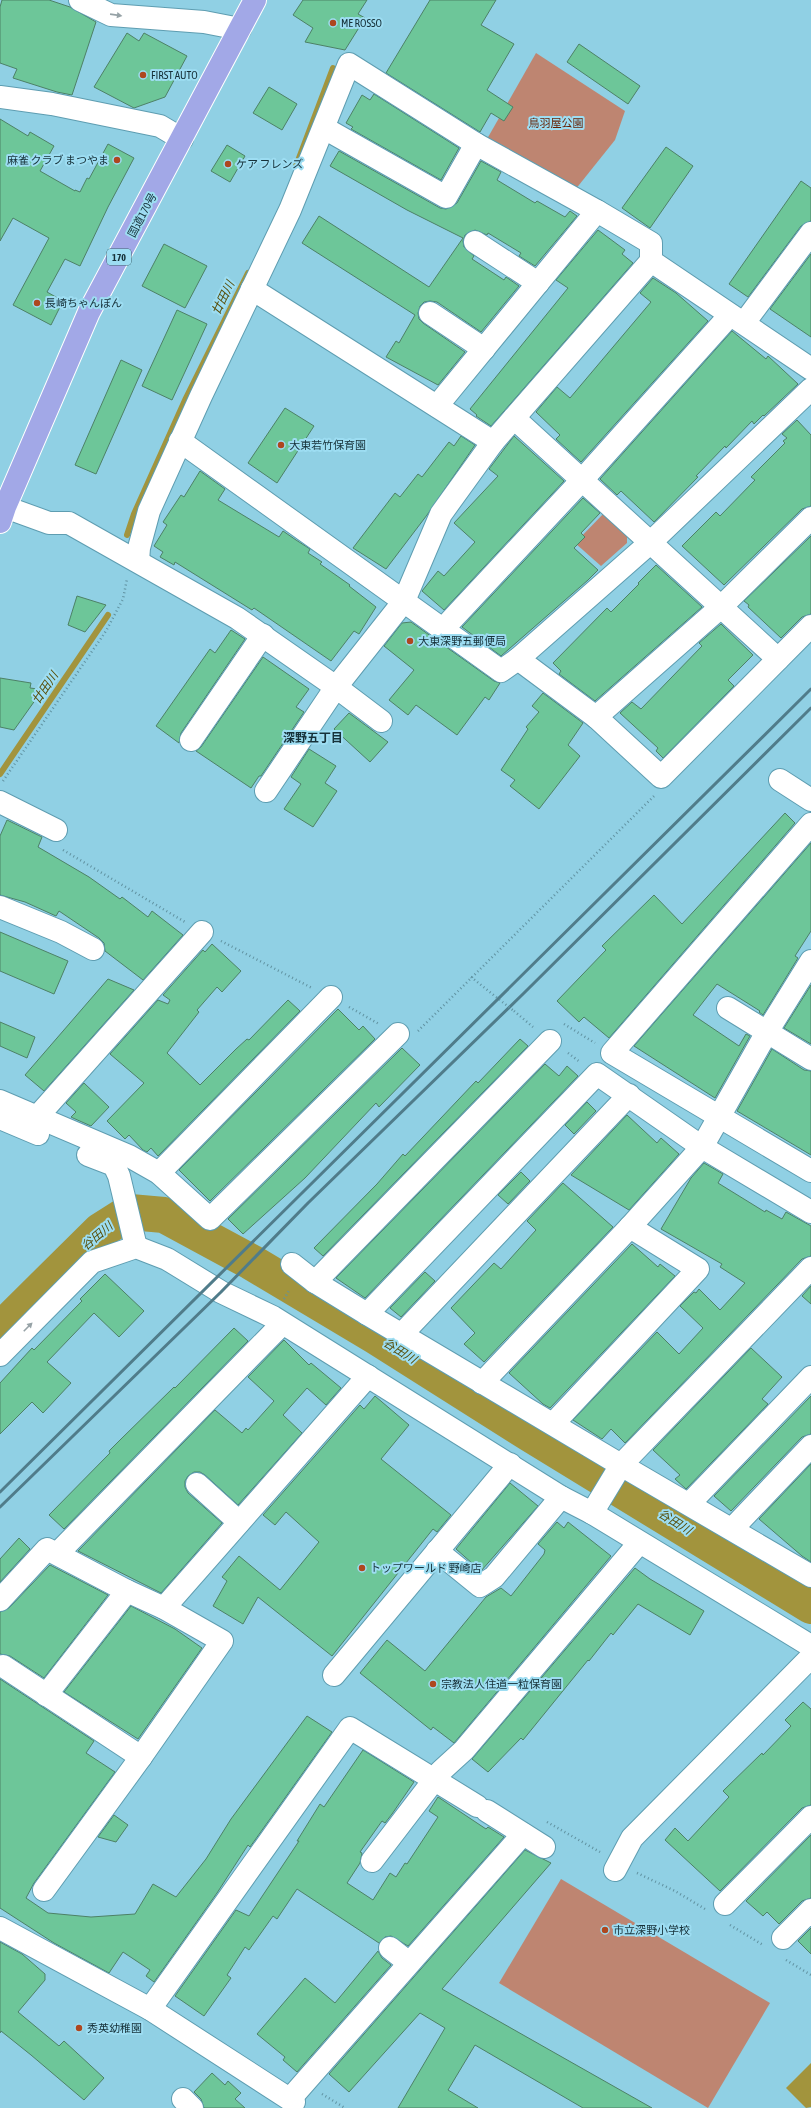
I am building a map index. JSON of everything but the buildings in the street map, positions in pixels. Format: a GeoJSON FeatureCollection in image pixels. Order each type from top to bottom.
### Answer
{"type":"FeatureCollection","features":[{"type":"Feature","properties":{"kind":"highway","name":"国道170号"},"geometry":{"type":"LineString","coordinates":[[2,515],[89,312],[255,0]]}},
{"type":"Feature","properties":{"kind":"street"},"geometry":{"type":"LineString","coordinates":[[80,0],[111,15],[204,22],[240,29]]}},
{"type":"Feature","properties":{"kind":"street"},"geometry":{"type":"LineString","coordinates":[[138,561],[139,548],[149,511],[180,441],[290,210],[349,64],[476,144],[597,211],[651,243],[651,261],[493,442],[441,514],[404,601],[336,687],[266,791]]}},
{"type":"Feature","properties":{"kind":"street"},"geometry":{"type":"LineString","coordinates":[[2,101],[160,126],[182,139]]}},
{"type":"Feature","properties":{"kind":"street"},"geometry":{"type":"LineString","coordinates":[[324,128],[446,196],[476,144]]}},
{"type":"Feature","properties":{"kind":"street"},"geometry":{"type":"LineString","coordinates":[[437,406],[597,211]]}},
{"type":"Feature","properties":{"kind":"street"},"geometry":{"type":"LineString","coordinates":[[443,629],[737,319],[811,232]]}},
{"type":"Feature","properties":{"kind":"street"},"geometry":{"type":"LineString","coordinates":[[475,242],[538,283]]}},
{"type":"Feature","properties":{"kind":"street"},"geometry":{"type":"LineString","coordinates":[[651,261],[811,369]]}},
{"type":"Feature","properties":{"kind":"street"},"geometry":{"type":"LineString","coordinates":[[252,289],[493,442]]}},
{"type":"Feature","properties":{"kind":"street"},"geometry":{"type":"LineString","coordinates":[[430,313],[484,349]]}},
{"type":"Feature","properties":{"kind":"street"},"geometry":{"type":"LineString","coordinates":[[180,441],[501,671],[518,659],[651,542],[811,389]]}},
{"type":"Feature","properties":{"kind":"street"},"geometry":{"type":"LineString","coordinates":[[514,418],[722,606],[778,659]]}},
{"type":"Feature","properties":{"kind":"street"},"geometry":{"type":"LineString","coordinates":[[2,515],[49,523],[69,523],[138,561],[263,635],[381,721]]}},
{"type":"Feature","properties":{"kind":"street"},"geometry":{"type":"LineString","coordinates":[[596,717],[722,606],[811,518]]}},
{"type":"Feature","properties":{"kind":"street"},"geometry":{"type":"LineString","coordinates":[[518,659],[596,717],[660,777],[811,626]]}},
{"type":"Feature","properties":{"kind":"street"},"geometry":{"type":"LineString","coordinates":[[191,740],[263,635]]}},
{"type":"Feature","properties":{"kind":"street"},"geometry":{"type":"LineString","coordinates":[[780,780],[811,800]]}},
{"type":"Feature","properties":{"kind":"street"},"geometry":{"type":"LineString","coordinates":[[0,802],[56,830]]}},
{"type":"Feature","properties":{"kind":"street"},"geometry":{"type":"LineString","coordinates":[[811,824],[612,1053],[811,1170]]}},
{"type":"Feature","properties":{"kind":"street"},"geometry":{"type":"LineString","coordinates":[[0,907],[61,932],[93,949]]}},
{"type":"Feature","properties":{"kind":"street"},"geometry":{"type":"LineString","coordinates":[[37,1117],[202,932]]}},
{"type":"Feature","properties":{"kind":"street"},"geometry":{"type":"LineString","coordinates":[[482,1383],[630,1227],[702,1147],[767,1032],[811,961]]}},
{"type":"Feature","properties":{"kind":"street"},"geometry":{"type":"LineString","coordinates":[[159,1173],[331,997]]}},
{"type":"Feature","properties":{"kind":"street"},"geometry":{"type":"LineString","coordinates":[[728,1008],[811,1059]]}},
{"type":"Feature","properties":{"kind":"street"},"geometry":{"type":"LineString","coordinates":[[0,1101],[129,1156],[159,1173],[210,1219],[398,1034]]}},
{"type":"Feature","properties":{"kind":"street"},"geometry":{"type":"LineString","coordinates":[[315,1282],[550,1041]]}},
{"type":"Feature","properties":{"kind":"street"},"geometry":{"type":"LineString","coordinates":[[367,1314],[597,1074],[702,1147],[811,1212]]}},
{"type":"Feature","properties":{"kind":"street"},"geometry":{"type":"LineString","coordinates":[[402,1334],[629,1095]]}},
{"type":"Feature","properties":{"kind":"street"},"geometry":{"type":"LineString","coordinates":[[0,1118],[114,1165],[119,1176],[136,1247]]}},
{"type":"Feature","properties":{"kind":"street"},"geometry":{"type":"LineString","coordinates":[[553,1424],[698,1269],[630,1227]]}},
{"type":"Feature","properties":{"kind":"street"},"geometry":{"type":"LineString","coordinates":[[0,1355],[92,1262],[136,1247],[166,1259],[221,1292],[273,1317],[282,1314]]}},
{"type":"Feature","properties":{"kind":"street"},"geometry":{"type":"LineString","coordinates":[[592,1513],[621,1466],[811,1268]]}},
{"type":"Feature","properties":{"kind":"street"},"geometry":{"type":"LineString","coordinates":[[293,1274],[315,1282],[621,1466],[808,1570]]}},
{"type":"Feature","properties":{"kind":"street"},"geometry":{"type":"LineString","coordinates":[[282,1314],[368,1376],[561,1497],[592,1513],[639,1543],[811,1646]]}},
{"type":"Feature","properties":{"kind":"street"},"geometry":{"type":"LineString","coordinates":[[58,1553],[282,1314]]}},
{"type":"Feature","properties":{"kind":"street"},"geometry":{"type":"LineString","coordinates":[[164,1608],[368,1376]]}},
{"type":"Feature","properties":{"kind":"street"},"geometry":{"type":"LineString","coordinates":[[689,1504],[811,1377]]}},
{"type":"Feature","properties":{"kind":"street"},"geometry":{"type":"LineString","coordinates":[[732,1529],[811,1446]]}},
{"type":"Feature","properties":{"kind":"street"},"geometry":{"type":"LineString","coordinates":[[334,1675],[510,1464]]}},
{"type":"Feature","properties":{"kind":"street"},"geometry":{"type":"LineString","coordinates":[[197,1484],[239,1522]]}},
{"type":"Feature","properties":{"kind":"street"},"geometry":{"type":"LineString","coordinates":[[437,1551],[480,1586],[494,1577],[561,1497]]}},
{"type":"Feature","properties":{"kind":"street"},"geometry":{"type":"LineString","coordinates":[[372,1861],[441,1772],[464,1750],[639,1543]]}},
{"type":"Feature","properties":{"kind":"street"},"geometry":{"type":"LineString","coordinates":[[0,1600],[46,1549],[58,1553],[127,1591],[164,1608],[222,1641],[141,1758],[44,1890]]}},
{"type":"Feature","properties":{"kind":"street"},"geometry":{"type":"LineString","coordinates":[[46,1695],[127,1591]]}},
{"type":"Feature","properties":{"kind":"street"},"geometry":{"type":"LineString","coordinates":[[615,1870],[632,1838],[811,1657]]}},
{"type":"Feature","properties":{"kind":"street"},"geometry":{"type":"LineString","coordinates":[[3,1666],[141,1758]]}},
{"type":"Feature","properties":{"kind":"street"},"geometry":{"type":"LineString","coordinates":[[150,2009],[350,1728],[441,1772],[482,1808],[544,1847]]}},
{"type":"Feature","properties":{"kind":"street"},"geometry":{"type":"LineString","coordinates":[[725,1904],[811,1817]]}},
{"type":"Feature","properties":{"kind":"street"},"geometry":{"type":"LineString","coordinates":[[0,1928],[150,2009],[292,2100],[409,1963],[523,1834]]}},
{"type":"Feature","properties":{"kind":"street"},"geometry":{"type":"LineString","coordinates":[[783,1938],[811,1910]]}},
{"type":"Feature","properties":{"kind":"street"},"geometry":{"type":"LineString","coordinates":[[390,1948],[409,1963]]}},
{"type":"Feature","properties":{"kind":"path"},"geometry":{"type":"LineString","coordinates":[[0,787],[5,776],[106,631],[122,599],[126,580],[138,561]]}},
{"type":"Feature","properties":{"kind":"path"},"geometry":{"type":"LineString","coordinates":[[398,1034],[410,1039],[661,788],[660,777]]}},
{"type":"Feature","properties":{"kind":"path"},"geometry":{"type":"LineString","coordinates":[[471,977],[514,1012]]}},
{"type":"Feature","properties":{"kind":"path"},"geometry":{"type":"LineString","coordinates":[[597,1074],[550,1041],[560,1021],[612,1053]]}},
{"type":"Feature","properties":{"kind":"path"},"geometry":{"type":"LineString","coordinates":[[282,1314],[293,1274]]}},
{"type":"Feature","properties":{"kind":"green space","name":"鳥羽屋公園"},"geometry":{"type":"Polygon","coordinates":[[[536,53],[625,111],[615,140],[575,190],[487,139],[536,53]]]}},
{"type":"Feature","properties":{"kind":"green space"},"geometry":{"type":"Polygon","coordinates":[[[607,510],[627,528],[627,543],[601,566],[575,543],[607,510]]]}},
{"type":"Feature","properties":{"kind":"green space"},"geometry":{"type":"Polygon","coordinates":[[[561,1879],[770,2003],[708,2108],[499,1983],[561,1879]]]}},
{"type":"Feature","properties":{"kind":"shaded area"},"geometry":{"type":"Polygon","coordinates":[[[811,2063],[811,2107],[806,2108],[786,2088],[811,2063]]]}},
{"type":"Feature","properties":{"kind":"waterway","name":"廿田川"},"geometry":{"type":"LineString","coordinates":[[296,166],[333,68]]}},
{"type":"Feature","properties":{"kind":"waterway","name":"廿田川"},"geometry":{"type":"LineString","coordinates":[[127,535],[134,514],[186,398],[248,273]]}},
{"type":"Feature","properties":{"kind":"waterway","name":"廿田川"},"geometry":{"type":"LineString","coordinates":[[0,774],[108,615]]}},
{"type":"Feature","properties":{"kind":"waterway","name":"谷田川"},"geometry":{"type":"LineString","coordinates":[[0,1330],[100,1231],[130,1212],[164,1215],[251,1262],[375,1336],[530,1434],[811,1606]]}},
{"type":"Feature","properties":{"kind":"railway"},"geometry":{"type":"LineString","coordinates":[[0,1492],[811,689]]}},
{"type":"Feature","properties":{"kind":"railway"},"geometry":{"type":"LineString","coordinates":[[0,1507],[221,1292],[308,1203],[524,993],[811,708]]}},
{"type":"Feature","properties":{"kind":"place","name":"ME ROSSO"},"geometry":{"type":"Point","coordinates":[333,23]}},
{"type":"Feature","properties":{"kind":"place","name":"FIRST AUTO"},"geometry":{"type":"Point","coordinates":[143,75]}},
{"type":"Feature","properties":{"kind":"place","name":"麻雀 クラブ まつやま"},"geometry":{"type":"Point","coordinates":[117,160]}},
{"type":"Feature","properties":{"kind":"place","name":"ケア フレンズ"},"geometry":{"type":"Point","coordinates":[228,164]}},
{"type":"Feature","properties":{"kind":"place","name":"長崎ちゃんぽん"},"geometry":{"type":"Point","coordinates":[37,303]}},
{"type":"Feature","properties":{"kind":"place","name":"大東若竹保育園"},"geometry":{"type":"Point","coordinates":[281,445]}},
{"type":"Feature","properties":{"kind":"place","name":"大東深野五郵便局"},"geometry":{"type":"Point","coordinates":[410,641]}},
{"type":"Feature","properties":{"kind":"place","name":"トップワールド 野崎店"},"geometry":{"type":"Point","coordinates":[362,1568]}},
{"type":"Feature","properties":{"kind":"place","name":"宗教法人住道一粒保育園"},"geometry":{"type":"Point","coordinates":[433,1684]}},
{"type":"Feature","properties":{"kind":"place","name":"市立深野小学校"},"geometry":{"type":"Point","coordinates":[605,1930]}},
{"type":"Feature","properties":{"kind":"place","name":"秀英幼稚園"},"geometry":{"type":"Point","coordinates":[79,2028]}},
{"type":"Feature","properties":{"kind":"district","name":"深野五丁目"},"geometry":{"type":"Point","coordinates":[313,738]}}]}
